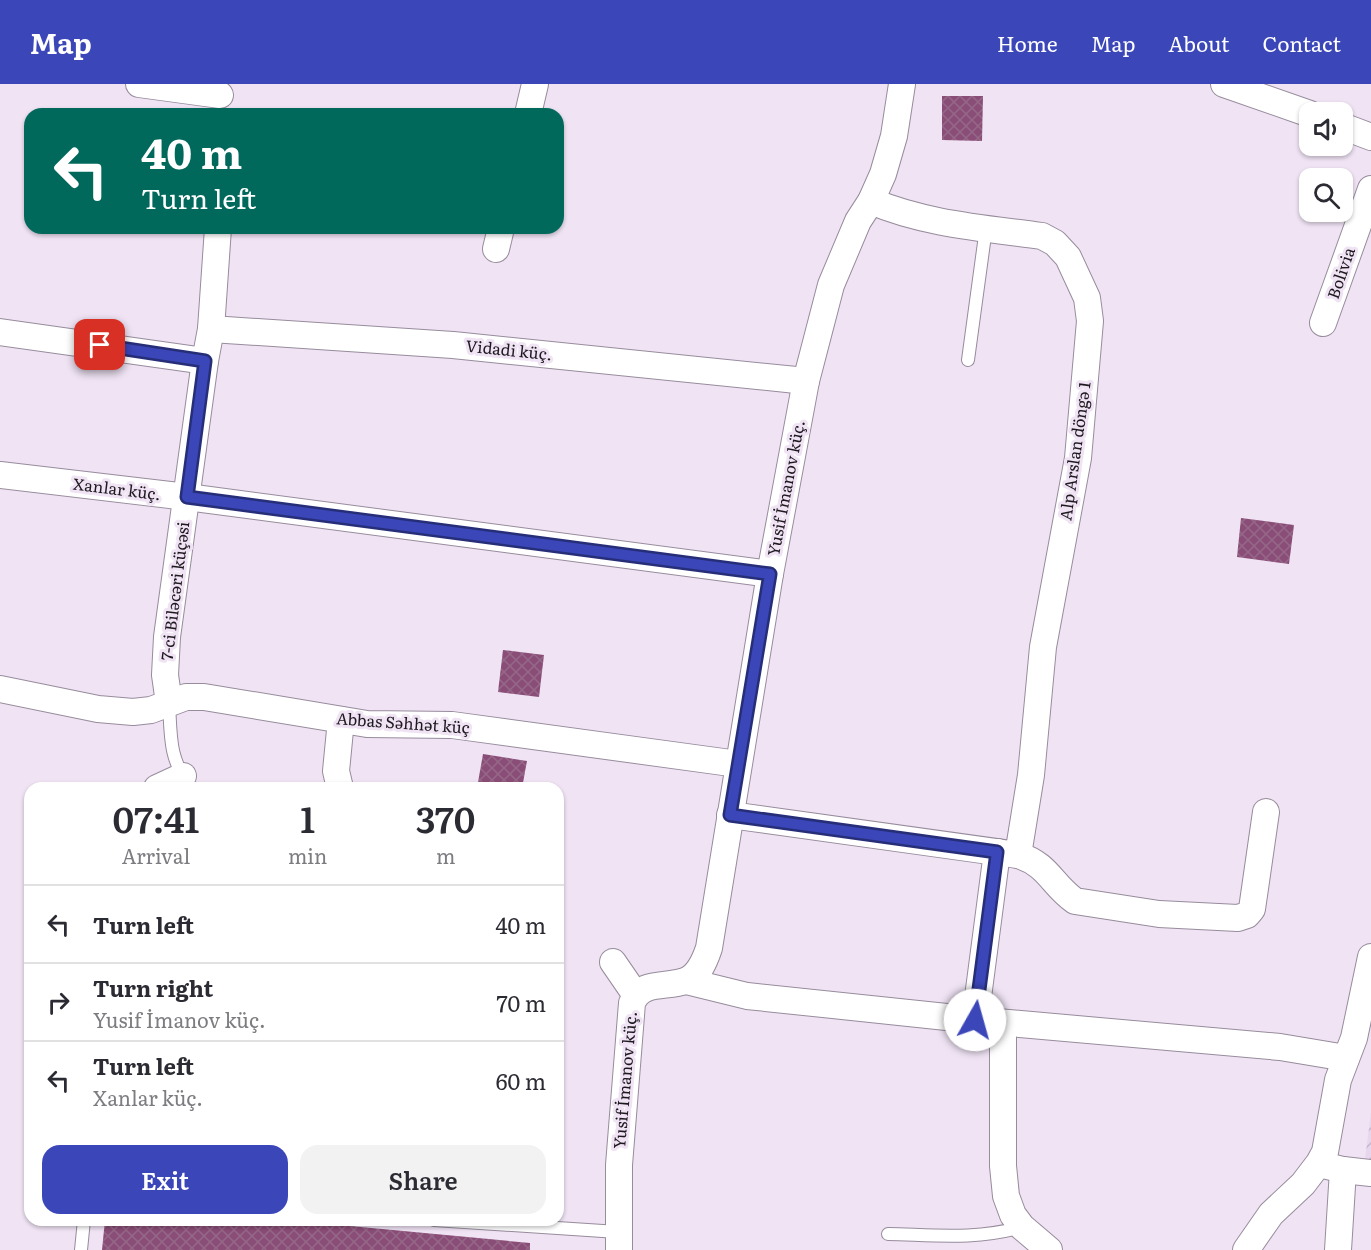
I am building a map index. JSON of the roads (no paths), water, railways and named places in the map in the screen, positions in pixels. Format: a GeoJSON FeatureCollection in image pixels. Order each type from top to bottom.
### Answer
{"type":"FeatureCollection","features":[{"type":"Feature","properties":{"kind":"street"},"geometry":{"type":"LineString","coordinates":[[139,84],[220,98]]}},
{"type":"Feature","properties":{"kind":"street"},"geometry":{"type":"LineString","coordinates":[[529,108],[535,84]]}},
{"type":"Feature","properties":{"kind":"street","name":"Yusif İmanov küç."},"geometry":{"type":"LineString","coordinates":[[618,1241],[619,1165],[630,1014],[635,994],[645,988],[686,981],[704,963],[709,948],[770,574],[806,381],[831,285],[858,221],[871,201],[882,174],[894,136],[902,84]]}},
{"type":"Feature","properties":{"kind":"street"},"geometry":{"type":"LineString","coordinates":[[1229,85],[1299,110]]}},
{"type":"Feature","properties":{"kind":"street"},"geometry":{"type":"LineString","coordinates":[[1353,130],[1371,137]]}},
{"type":"Feature","properties":{"kind":"street","name":"Bolivia"},"geometry":{"type":"LineString","coordinates":[[1323,323],[1371,189]]}},
{"type":"Feature","properties":{"kind":"street","name":"Alp Arslan döngə 1"},"geometry":{"type":"LineString","coordinates":[[871,201],[927,220],[1042,236],[1055,243],[1068,257],[1087,298],[1090,321],[1078,458],[1043,648],[1031,775],[1008,854],[975,1020]]}},
{"type":"Feature","properties":{"kind":"street","name":"7-ci Biləcəri küçəsi"},"geometry":{"type":"LineString","coordinates":[[169,703],[165,675],[167,638],[211,329],[218,234]]}},
{"type":"Feature","properties":{"kind":"street","name":"Vidadi küç."},"geometry":{"type":"LineString","coordinates":[[211,329],[453,345],[806,381]]}},
{"type":"Feature","properties":{"kind":"street"},"geometry":{"type":"LineString","coordinates":[[0,332],[205,361]]}},
{"type":"Feature","properties":{"kind":"street","name":"Xanlar küç."},"geometry":{"type":"LineString","coordinates":[[0,475],[187,497],[770,574]]}},
{"type":"Feature","properties":{"kind":"street","name":"Abbas Səhhət küç"},"geometry":{"type":"LineString","coordinates":[[0,689],[98,709],[133,712],[151,710],[186,697],[204,696],[341,720],[390,725],[452,725],[738,764]]}},
{"type":"Feature","properties":{"kind":"street"},"geometry":{"type":"LineString","coordinates":[[338,782],[336,771],[341,720]]}},
{"type":"Feature","properties":{"kind":"street"},"geometry":{"type":"LineString","coordinates":[[730,815],[1008,854],[1033,860],[1065,894],[1075,901],[1159,914],[1238,918],[1247,915],[1252,909],[1266,812]]}},
{"type":"Feature","properties":{"kind":"street"},"geometry":{"type":"LineString","coordinates":[[1338,1250],[1331,1167],[1324,1152],[1338,1080],[1360,1013],[1371,957]]}},
{"type":"Feature","properties":{"kind":"street"},"geometry":{"type":"LineString","coordinates":[[613,962],[635,994]]}},
{"type":"Feature","properties":{"kind":"street"},"geometry":{"type":"LineString","coordinates":[[686,981],[747,996],[1003,1023],[1280,1047],[1346,1058]]}},
{"type":"Feature","properties":{"kind":"street"},"geometry":{"type":"LineString","coordinates":[[1003,1023],[1006,1196],[1013,1215],[1022,1227],[1049,1250]]}},
{"type":"Feature","properties":{"kind":"street"},"geometry":{"type":"LineString","coordinates":[[1246,1250],[1271,1214],[1303,1184],[1331,1167],[1371,1173]]}},
{"type":"Feature","properties":{"kind":"lane"},"geometry":{"type":"LineString","coordinates":[[968,360],[986,228]]}},
{"type":"Feature","properties":{"kind":"lane"},"geometry":{"type":"LineString","coordinates":[[169,703],[175,763],[187,782]]}},
{"type":"Feature","properties":{"kind":"lane"},"geometry":{"type":"LineString","coordinates":[[81,1250],[83,1226]]}},
{"type":"Feature","properties":{"kind":"lane"},"geometry":{"type":"LineString","coordinates":[[487,1226],[618,1241]]}},
{"type":"Feature","properties":{"kind":"lane"},"geometry":{"type":"LineString","coordinates":[[888,1234],[976,1236],[996,1234],[1022,1227]]}}]}
